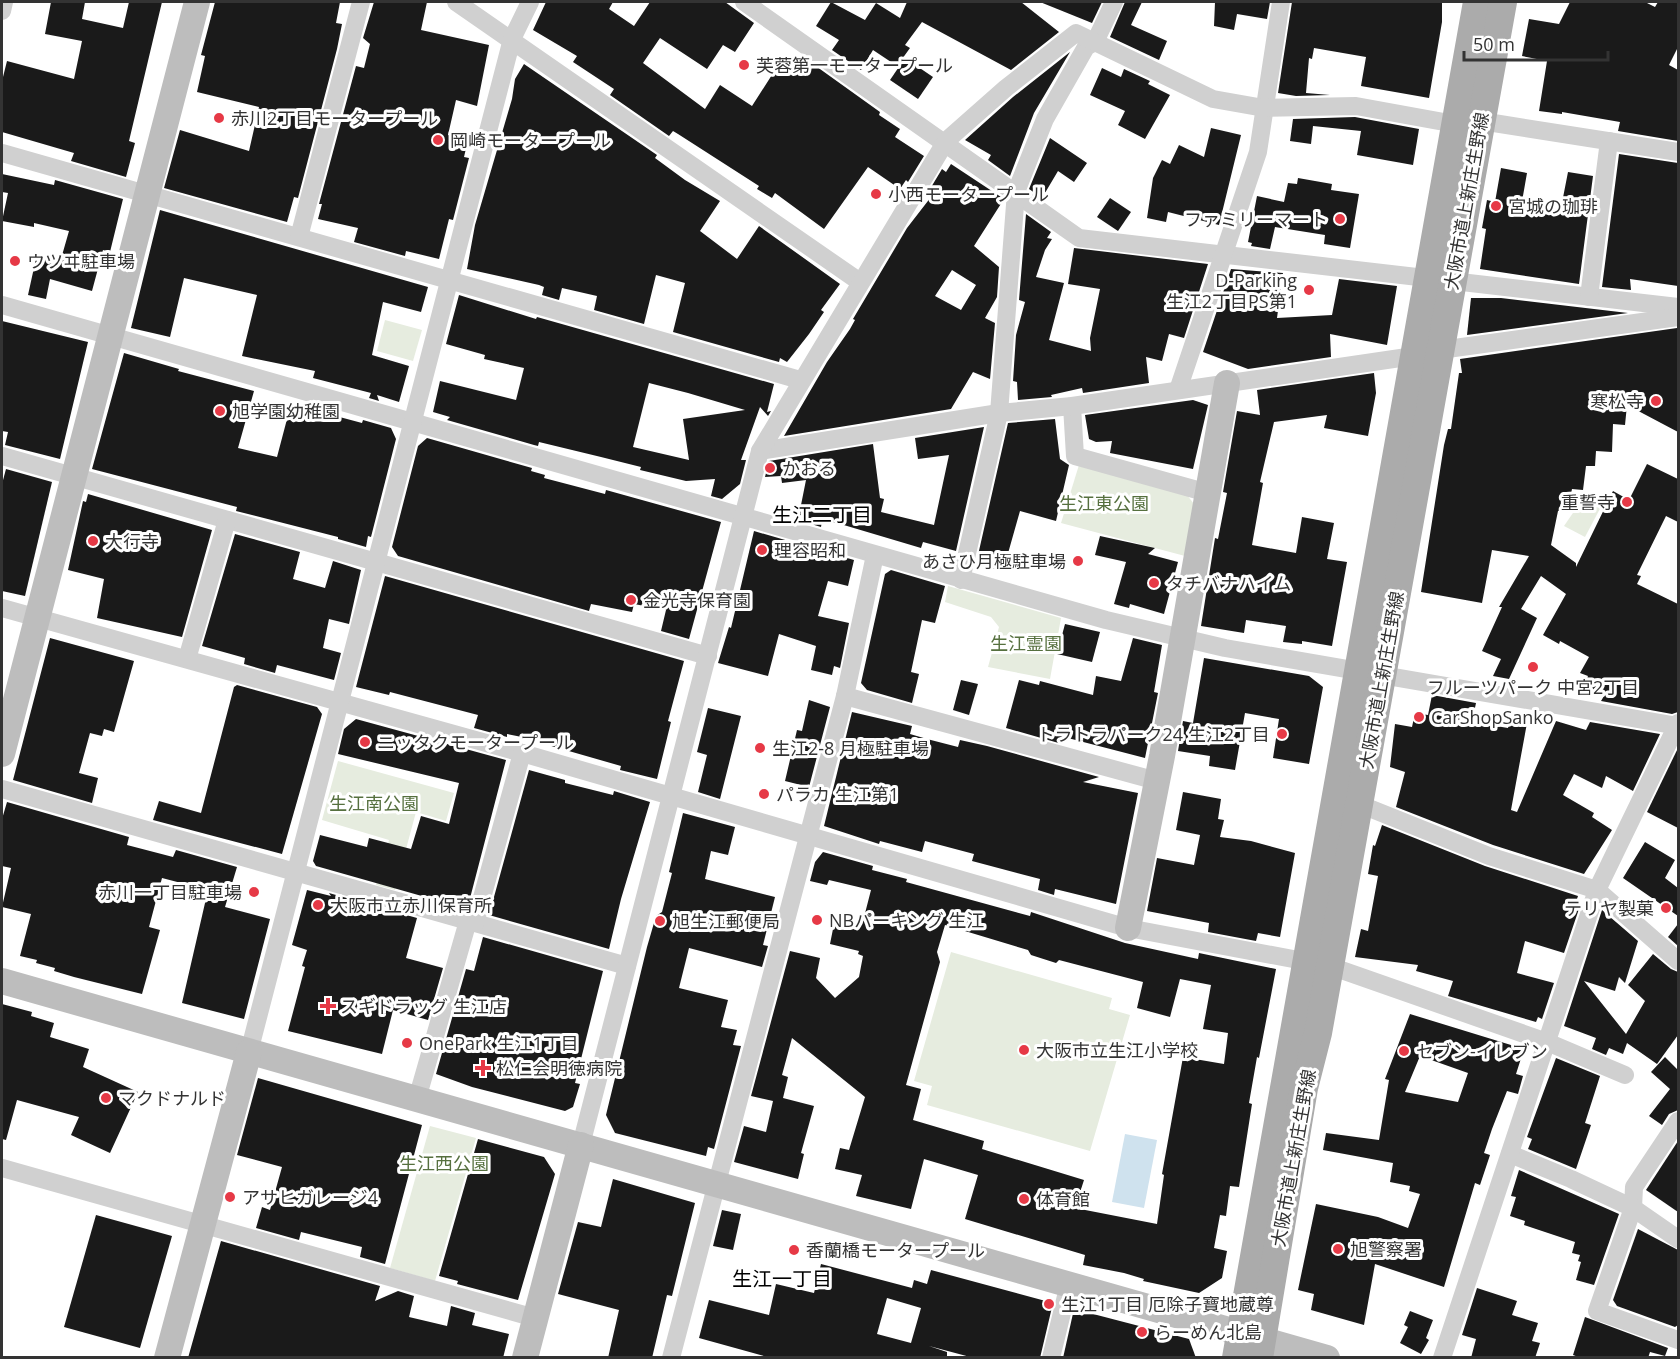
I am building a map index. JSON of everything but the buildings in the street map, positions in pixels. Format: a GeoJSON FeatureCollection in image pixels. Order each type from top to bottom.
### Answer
{"type":"FeatureCollection","features":[{"type":"Feature","properties":{"kind":"main road","name":"大阪市道上新庄生野線"},"geometry":{"type":"LineString","coordinates":[[1468,122],[1471,38],[1477,2]]}},
{"type":"Feature","properties":{"kind":"main road","name":"大阪市道上新庄生野線"},"geometry":{"type":"LineString","coordinates":[[1250,1347],[1245,1303],[1318,962],[1468,122],[1501,14]]}},
{"type":"Feature","properties":{"kind":"main road","name":"大阪市道上新庄生野線"},"geometry":{"type":"LineString","coordinates":[[1318,962],[1359,804],[1370,672]]}},
{"type":"Feature","properties":{"kind":"street"},"geometry":{"type":"LineString","coordinates":[[2,11],[4,2]]}},
{"type":"Feature","properties":{"kind":"street"},"geometry":{"type":"LineString","coordinates":[[2,754],[197,2]]}},
{"type":"Feature","properties":{"kind":"street"},"geometry":{"type":"LineString","coordinates":[[299,237],[361,2]]}},
{"type":"Feature","properties":{"kind":"street"},"geometry":{"type":"LineString","coordinates":[[456,2],[860,282]]}},
{"type":"Feature","properties":{"kind":"street"},"geometry":{"type":"LineString","coordinates":[[167,1358],[249,1052],[512,39],[530,2]]}},
{"type":"Feature","properties":{"kind":"street"},"geometry":{"type":"LineString","coordinates":[[744,2],[946,141],[1079,238],[1678,307]]}},
{"type":"Feature","properties":{"kind":"street"},"geometry":{"type":"LineString","coordinates":[[961,580],[999,413],[1016,192],[1045,118],[1086,47],[1095,42],[1114,2]]}},
{"type":"Feature","properties":{"kind":"street"},"geometry":{"type":"LineString","coordinates":[[1178,390],[1258,152],[1281,2]]}},
{"type":"Feature","properties":{"kind":"street"},"geometry":{"type":"LineString","coordinates":[[1469,2],[1471,38]]}},
{"type":"Feature","properties":{"kind":"street"},"geometry":{"type":"LineString","coordinates":[[1501,14],[1513,2]]}},
{"type":"Feature","properties":{"kind":"street"},"geometry":{"type":"LineString","coordinates":[[525,1358],[760,451],[800,380],[946,141],[1006,88],[1076,33],[1213,99],[1264,108],[1356,106],[1678,152]]}},
{"type":"Feature","properties":{"kind":"street"},"geometry":{"type":"LineString","coordinates":[[1589,297],[1609,141]]}},
{"type":"Feature","properties":{"kind":"street"},"geometry":{"type":"LineString","coordinates":[[2,153],[800,380]]}},
{"type":"Feature","properties":{"kind":"street"},"geometry":{"type":"LineString","coordinates":[[2,305],[744,515],[961,580],[1183,638],[1678,725],[1597,890],[1442,1358]]}},
{"type":"Feature","properties":{"kind":"street"},"geometry":{"type":"LineString","coordinates":[[760,451],[999,413],[1072,406],[1678,317]]}},
{"type":"Feature","properties":{"kind":"street"},"geometry":{"type":"LineString","coordinates":[[1128,928],[1183,638],[1227,383]]}},
{"type":"Feature","properties":{"kind":"street"},"geometry":{"type":"LineString","coordinates":[[1072,406],[1075,456],[1208,493]]}},
{"type":"Feature","properties":{"kind":"street"},"geometry":{"type":"LineString","coordinates":[[2,456],[708,656]]}},
{"type":"Feature","properties":{"kind":"street"},"geometry":{"type":"LineString","coordinates":[[187,659],[227,520]]}},
{"type":"Feature","properties":{"kind":"street"},"geometry":{"type":"LineString","coordinates":[[671,1358],[845,696],[875,555]]}},
{"type":"Feature","properties":{"kind":"street"},"geometry":{"type":"LineString","coordinates":[[2,608],[522,753],[1128,928],[1318,962],[1547,1042],[1625,1075]]}},
{"type":"Feature","properties":{"kind":"street"},"geometry":{"type":"LineString","coordinates":[[845,696],[1157,781]]}},
{"type":"Feature","properties":{"kind":"street"},"geometry":{"type":"LineString","coordinates":[[417,1099],[522,753]]}},
{"type":"Feature","properties":{"kind":"street"},"geometry":{"type":"LineString","coordinates":[[2,789],[627,966]]}},
{"type":"Feature","properties":{"kind":"street"},"geometry":{"type":"LineString","coordinates":[[1359,804],[1489,856],[1597,890],[1678,961]]}},
{"type":"Feature","properties":{"kind":"street"},"geometry":{"type":"LineString","coordinates":[[2,981],[1069,1284],[1250,1347],[1328,1358]]}},
{"type":"Feature","properties":{"kind":"street"},"geometry":{"type":"LineString","coordinates":[[1678,1121],[1634,1187],[1633,1208],[1597,1311],[1678,1340]]}},
{"type":"Feature","properties":{"kind":"street"},"geometry":{"type":"LineString","coordinates":[[1510,1154],[1633,1208],[1678,1239]]}},
{"type":"Feature","properties":{"kind":"street"},"geometry":{"type":"LineString","coordinates":[[2,1168],[535,1318]]}},
{"type":"Feature","properties":{"kind":"street"},"geometry":{"type":"LineString","coordinates":[[1051,1358],[1069,1284]]}},
{"type":"Feature","properties":{"kind":"green space"},"geometry":{"type":"Polygon","coordinates":[[[385,320],[422,330],[413,361],[377,351],[385,320]]]}},
{"type":"Feature","properties":{"kind":"green space","name":"生江東公園"},"geometry":{"type":"Polygon","coordinates":[[[1079,465],[1187,495],[1194,504],[1185,556],[1061,523],[1079,465]]]}},
{"type":"Feature","properties":{"kind":"green space"},"geometry":{"type":"Polygon","coordinates":[[[1586,494],[1603,503],[1585,537],[1564,526],[1586,494]]]}},
{"type":"Feature","properties":{"kind":"green space","name":"生江霊園"},"geometry":{"type":"Polygon","coordinates":[[[948,586],[1061,618],[1050,679],[988,667],[999,627],[991,617],[945,602],[948,586]]]}},
{"type":"Feature","properties":{"kind":"green space","name":"生江南公園"},"geometry":{"type":"Polygon","coordinates":[[[338,761],[454,793],[446,821],[416,812],[395,890],[376,885],[389,840],[322,820],[338,761]]]}},
{"type":"Feature","properties":{"kind":"green space"},"geometry":{"type":"Polygon","coordinates":[[[951,952],[1112,998],[1109,1009],[1130,1015],[1090,1151],[927,1105],[932,1086],[914,1081],[951,952]]]}},
{"type":"Feature","properties":{"kind":"green space","name":"生江西公園"},"geometry":{"type":"Polygon","coordinates":[[[430,1126],[476,1138],[435,1281],[390,1268],[430,1126]]]}},
{"type":"Feature","properties":{"kind":"water"},"geometry":{"type":"Polygon","coordinates":[[[1125,1134],[1157,1140],[1144,1208],[1112,1202],[1125,1134]]]}},
{"type":"Feature","properties":{"kind":"place","name":"芙蓉第一モータープール"},"geometry":{"type":"Point","coordinates":[744,65]}},
{"type":"Feature","properties":{"kind":"place","name":"赤川2丁目モータープール"},"geometry":{"type":"Point","coordinates":[219,118]}},
{"type":"Feature","properties":{"kind":"place","name":"岡崎モータープール"},"geometry":{"type":"Point","coordinates":[438,140]}},
{"type":"Feature","properties":{"kind":"place","name":"小西モータープール"},"geometry":{"type":"Point","coordinates":[876,194]}},
{"type":"Feature","properties":{"kind":"place","name":"宮城の珈琲"},"geometry":{"type":"Point","coordinates":[1496,206]}},
{"type":"Feature","properties":{"kind":"place","name":"ファミリーマート"},"geometry":{"type":"Point","coordinates":[1340,219]}},
{"type":"Feature","properties":{"kind":"place","name":"ウツヰ駐車場"},"geometry":{"type":"Point","coordinates":[15,261]}},
{"type":"Feature","properties":{"kind":"place","name":"D-Parking 生江2丁目PS第1"},"geometry":{"type":"Point","coordinates":[1309,290]}},
{"type":"Feature","properties":{"kind":"place","name":"寒松寺"},"geometry":{"type":"Point","coordinates":[1656,401]}},
{"type":"Feature","properties":{"kind":"place","name":"旭学園幼稚園"},"geometry":{"type":"Point","coordinates":[220,411]}},
{"type":"Feature","properties":{"kind":"place","name":"かおる"},"geometry":{"type":"Point","coordinates":[770,468]}},
{"type":"Feature","properties":{"kind":"place","name":"重誓寺"},"geometry":{"type":"Point","coordinates":[1627,502]}},
{"type":"Feature","properties":{"kind":"place","name":"大行寺"},"geometry":{"type":"Point","coordinates":[93,541]}},
{"type":"Feature","properties":{"kind":"place","name":"理容昭和"},"geometry":{"type":"Point","coordinates":[762,550]}},
{"type":"Feature","properties":{"kind":"place","name":"あさひ月極駐車場"},"geometry":{"type":"Point","coordinates":[1078,561]}},
{"type":"Feature","properties":{"kind":"place","name":"タチバナハイム"},"geometry":{"type":"Point","coordinates":[1154,583]}},
{"type":"Feature","properties":{"kind":"place","name":"金光寺保育園"},"geometry":{"type":"Point","coordinates":[631,600]}},
{"type":"Feature","properties":{"kind":"place","name":"フルーツパーク 中宮2丁目"},"geometry":{"type":"Point","coordinates":[1533,667]}},
{"type":"Feature","properties":{"kind":"place","name":"CarShopSanko"},"geometry":{"type":"Point","coordinates":[1419,717]}},
{"type":"Feature","properties":{"kind":"place","name":"トラトラパーク24 生江2丁目"},"geometry":{"type":"Point","coordinates":[1282,734]}},
{"type":"Feature","properties":{"kind":"place","name":"ニッタクモータープール"},"geometry":{"type":"Point","coordinates":[365,742]}},
{"type":"Feature","properties":{"kind":"place","name":"生江2-8 月極駐車場"},"geometry":{"type":"Point","coordinates":[760,748]}},
{"type":"Feature","properties":{"kind":"place","name":"パラカ 生江第1"},"geometry":{"type":"Point","coordinates":[764,794]}},
{"type":"Feature","properties":{"kind":"place","name":"赤川一丁目駐車場"},"geometry":{"type":"Point","coordinates":[254,892]}},
{"type":"Feature","properties":{"kind":"place","name":"大阪市立赤川保育所"},"geometry":{"type":"Point","coordinates":[318,905]}},
{"type":"Feature","properties":{"kind":"place","name":"テリヤ製菓"},"geometry":{"type":"Point","coordinates":[1666,908]}},
{"type":"Feature","properties":{"kind":"place","name":"NBパーキング 生江"},"geometry":{"type":"Point","coordinates":[817,920]}},
{"type":"Feature","properties":{"kind":"place","name":"旭生江郵便局"},"geometry":{"type":"Point","coordinates":[660,921]}},
{"type":"Feature","properties":{"kind":"place","name":"スギドラッグ 生江店"},"geometry":{"type":"Point","coordinates":[328,1006]}},
{"type":"Feature","properties":{"kind":"place","name":"OnePark 生江1丁目"},"geometry":{"type":"Point","coordinates":[407,1043]}},
{"type":"Feature","properties":{"kind":"place","name":"大阪市立生江小学校"},"geometry":{"type":"Point","coordinates":[1024,1050]}},
{"type":"Feature","properties":{"kind":"place","name":"セブン-イレブン"},"geometry":{"type":"Point","coordinates":[1404,1051]}},
{"type":"Feature","properties":{"kind":"place","name":"松仁会明徳病院"},"geometry":{"type":"Point","coordinates":[483,1068]}},
{"type":"Feature","properties":{"kind":"place","name":"マクドナルド"},"geometry":{"type":"Point","coordinates":[106,1098]}},
{"type":"Feature","properties":{"kind":"place","name":"アサヒガレージ4"},"geometry":{"type":"Point","coordinates":[230,1197]}},
{"type":"Feature","properties":{"kind":"place","name":"体育館"},"geometry":{"type":"Point","coordinates":[1024,1199]}},
{"type":"Feature","properties":{"kind":"place","name":"旭警察署"},"geometry":{"type":"Point","coordinates":[1338,1249]}},
{"type":"Feature","properties":{"kind":"place","name":"香蘭橋モータープール"},"geometry":{"type":"Point","coordinates":[794,1250]}},
{"type":"Feature","properties":{"kind":"place","name":"生江1丁目 厄除子寶地蔵尊"},"geometry":{"type":"Point","coordinates":[1049,1304]}},
{"type":"Feature","properties":{"kind":"place","name":"らーめん北島"},"geometry":{"type":"Point","coordinates":[1142,1332]}},
{"type":"Feature","properties":{"kind":"district","name":"生江二丁目"},"geometry":{"type":"Point","coordinates":[822,514]}},
{"type":"Feature","properties":{"kind":"district","name":"生江一丁目"},"geometry":{"type":"Point","coordinates":[782,1278]}}]}
